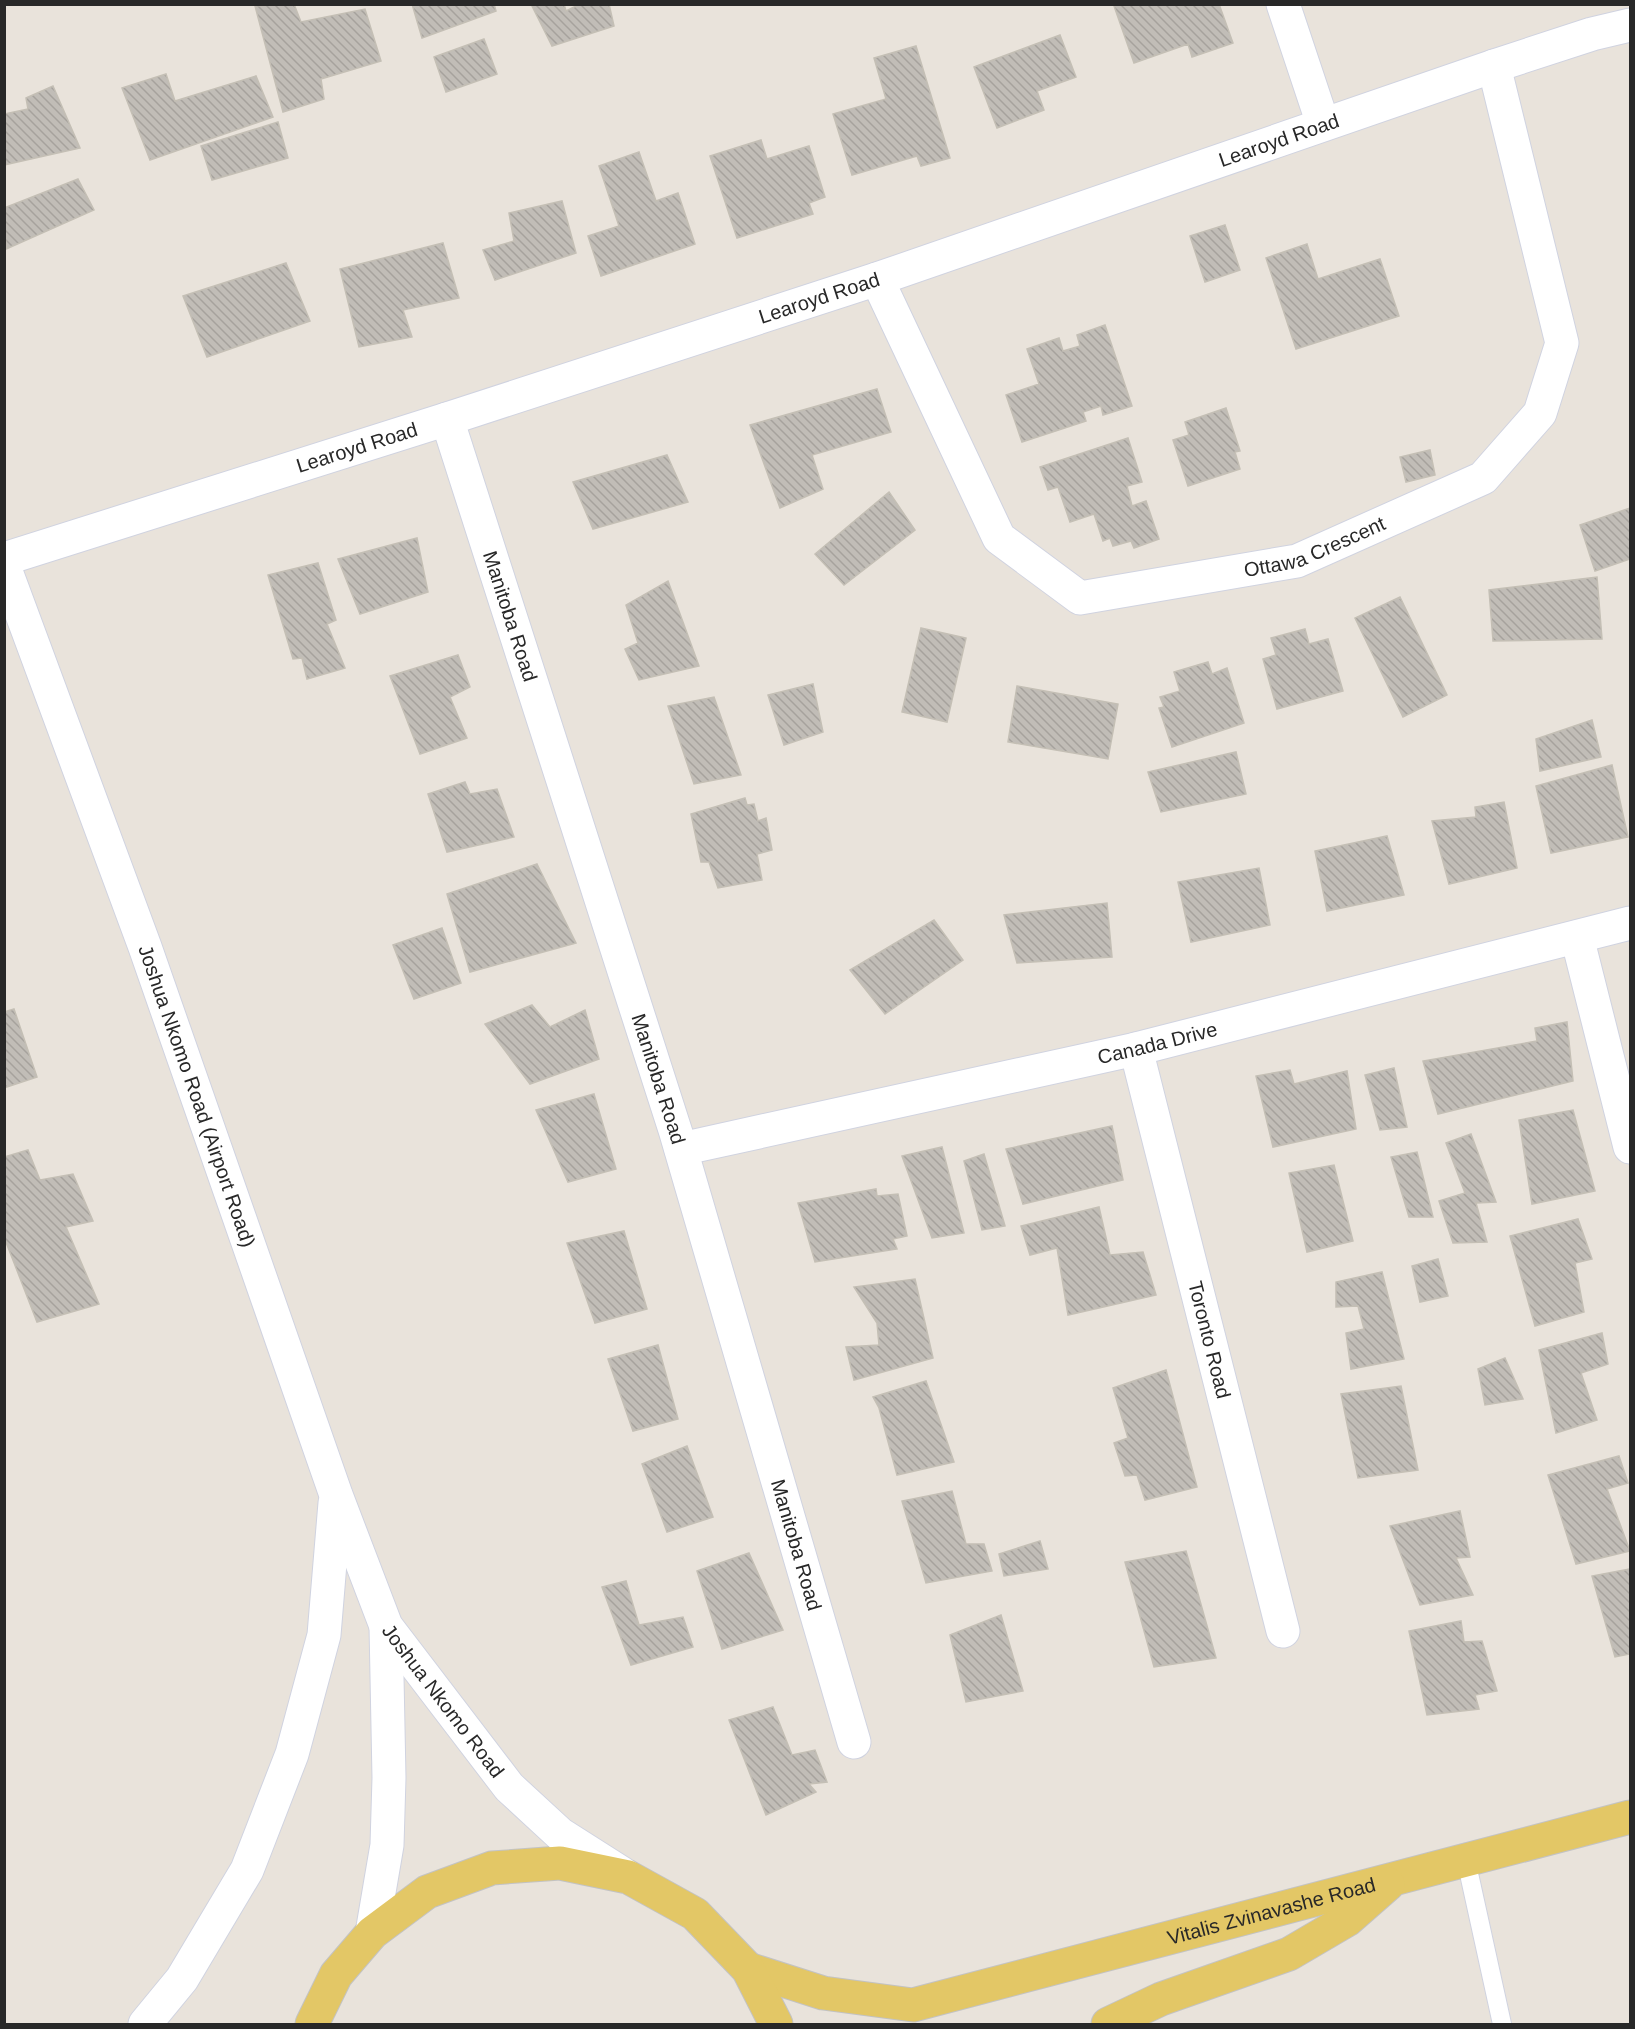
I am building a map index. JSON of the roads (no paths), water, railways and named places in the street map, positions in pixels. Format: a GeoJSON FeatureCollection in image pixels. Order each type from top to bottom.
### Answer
{"type":"FeatureCollection","features":[{"type":"Feature","properties":{"kind":"main road","name":"Vitalis Zvinavashe Road"},"geometry":{"type":"LineString","coordinates":[[748,1969],[823,1993],[913,2005],[1630,1816]]}},
{"type":"Feature","properties":{"kind":"main road"},"geometry":{"type":"LineString","coordinates":[[312,2025],[336,1976],[372,1932],[427,1892],[492,1868],[560,1863],[628,1877],[695,1914],[748,1969],[776,2025]]}},
{"type":"Feature","properties":{"kind":"main road"},"geometry":{"type":"LineString","coordinates":[[1108,2025],[1161,1999],[1289,1954],[1347,1920],[1394,1879]]}},
{"type":"Feature","properties":{"kind":"main road","name":"Vitalis Zvinavashe Road"},"geometry":{"type":"LineString","coordinates":[[887,2025],[913,2005]]}},
{"type":"Feature","properties":{"kind":"street"},"geometry":{"type":"LineString","coordinates":[[1283,4],[1323,124]]}},
{"type":"Feature","properties":{"kind":"street","name":"Learoyd Road"},"geometry":{"type":"LineString","coordinates":[[4,559],[447,419],[877,279],[1494,66],[1592,34],[1630,26]]}},
{"type":"Feature","properties":{"kind":"street","name":"Ottawa Crescent"},"geometry":{"type":"LineString","coordinates":[[877,279],[999,538],[1080,598],[1297,561],[1483,478],[1540,413],[1562,343],[1494,66]]}},
{"type":"Feature","properties":{"kind":"street","name":"Manitoba Road"},"geometry":{"type":"LineString","coordinates":[[447,419],[681,1149],[854,1742]]}},
{"type":"Feature","properties":{"kind":"street","name":"Joshua Nkomo Road (Airport Road)"},"geometry":{"type":"LineString","coordinates":[[4,566],[145,947],[336,1495],[386,1626]]}},
{"type":"Feature","properties":{"kind":"street","name":"Canada Drive"},"geometry":{"type":"LineString","coordinates":[[681,1149],[1136,1049],[1630,923]]}},
{"type":"Feature","properties":{"kind":"street"},"geometry":{"type":"LineString","coordinates":[[1577,937],[1630,1148]]}},
{"type":"Feature","properties":{"kind":"street","name":"Toronto Road"},"geometry":{"type":"LineString","coordinates":[[1136,1049],[1283,1631]]}},
{"type":"Feature","properties":{"kind":"street"},"geometry":{"type":"LineString","coordinates":[[145,2025],[182,1979],[247,1870],[292,1754],[324,1635],[336,1495]]}},
{"type":"Feature","properties":{"kind":"street","name":"Joshua Nkomo Road"},"geometry":{"type":"LineString","coordinates":[[386,1626],[509,1786],[560,1834],[628,1877]]}},
{"type":"Feature","properties":{"kind":"street","name":"Joshua Nkomo Road"},"geometry":{"type":"LineString","coordinates":[[372,1932],[387,1845],[389,1778],[386,1626]]}},
{"type":"Feature","properties":{"kind":"lane"},"geometry":{"type":"LineString","coordinates":[[1466,1860],[1502,2025]]}}]}
